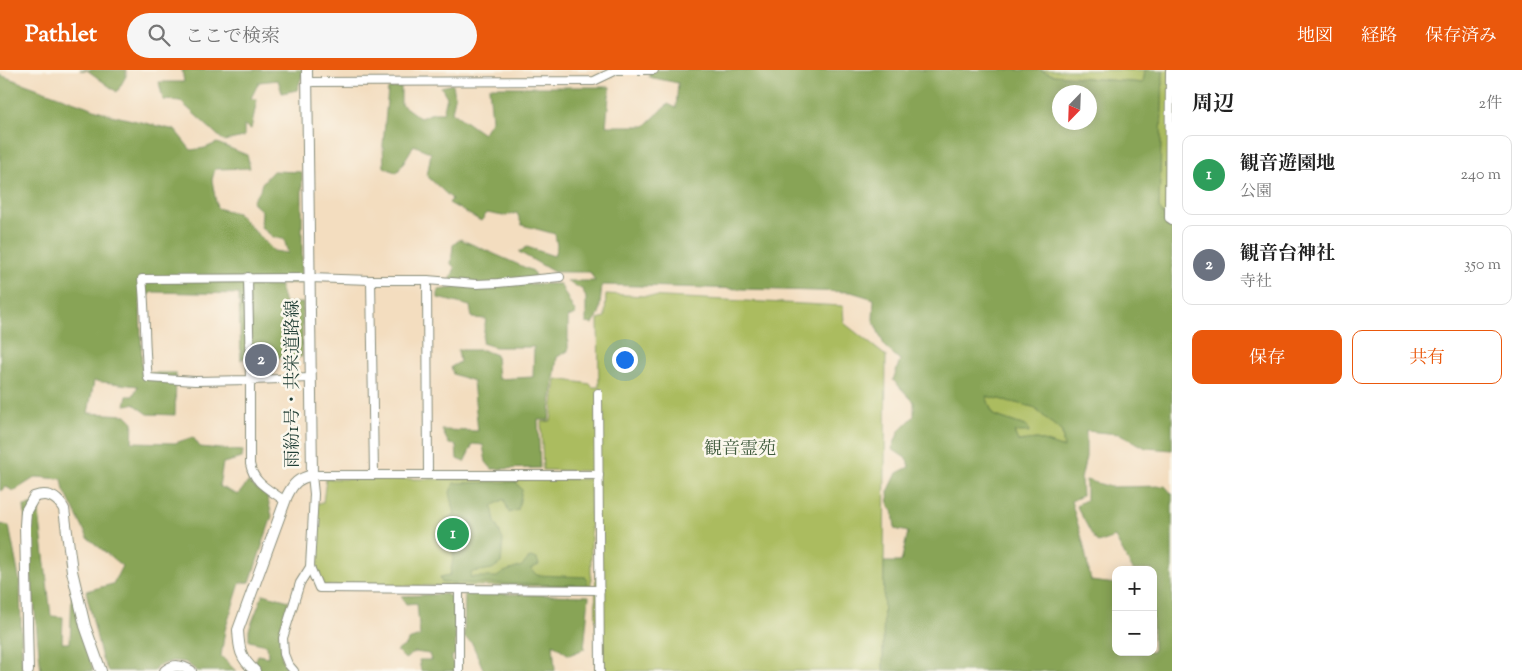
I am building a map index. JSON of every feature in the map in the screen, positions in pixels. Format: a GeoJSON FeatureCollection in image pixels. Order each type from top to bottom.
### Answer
{"type":"FeatureCollection","features":[{"type":"Feature","properties":{"kind":"street","name":"雨紛1号・共栄道路線"},"geometry":{"type":"LineString","coordinates":[[255,671],[242,656],[239,648],[238,630],[285,500],[293,485],[302,478],[312,475],[307,70]]}},
{"type":"Feature","properties":{"kind":"street"},"geometry":{"type":"LineString","coordinates":[[307,82],[594,81],[617,70],[654,70]]}},
{"type":"Feature","properties":{"kind":"street"},"geometry":{"type":"LineString","coordinates":[[1170,70],[1169,218],[1172,220]]}},
{"type":"Feature","properties":{"kind":"street"},"geometry":{"type":"LineString","coordinates":[[248,277],[250,464],[252,474],[258,481],[285,500]]}},
{"type":"Feature","properties":{"kind":"street"},"geometry":{"type":"LineString","coordinates":[[311,378],[195,381],[148,378],[145,303],[142,279],[248,277],[428,280],[476,284],[560,277]]}},
{"type":"Feature","properties":{"kind":"street"},"geometry":{"type":"LineString","coordinates":[[372,280],[374,475]]}},
{"type":"Feature","properties":{"kind":"street"},"geometry":{"type":"LineString","coordinates":[[428,280],[428,475]]}},
{"type":"Feature","properties":{"kind":"street"},"geometry":{"type":"LineString","coordinates":[[598,393],[600,671]]}},
{"type":"Feature","properties":{"kind":"street"},"geometry":{"type":"LineString","coordinates":[[599,475],[312,475],[314,494],[310,566],[319,588],[600,590]]}},
{"type":"Feature","properties":{"kind":"street"},"geometry":{"type":"LineString","coordinates":[[28,671],[24,525],[26,511],[34,497],[42,494],[59,500],[64,509],[72,571],[85,626],[101,671]]}},
{"type":"Feature","properties":{"kind":"street"},"geometry":{"type":"LineString","coordinates":[[294,671],[288,664],[284,654],[283,638],[300,583],[310,566]]}},
{"type":"Feature","properties":{"kind":"street"},"geometry":{"type":"LineString","coordinates":[[459,589],[459,671]]}},
{"type":"Feature","properties":{"kind":"street"},"geometry":{"type":"LineString","coordinates":[[165,671],[170,667],[179,665],[191,671]]}},
{"type":"Feature","properties":{"kind":"green space"},"geometry":{"type":"Polygon","coordinates":[[[87,70],[126,70],[126,76],[117,92],[87,70]]]}},
{"type":"Feature","properties":{"kind":"green space"},"geometry":{"type":"Polygon","coordinates":[[[182,70],[302,70],[302,76],[297,90],[282,93],[278,80],[259,82],[251,98],[257,100],[251,129],[244,125],[244,137],[224,141],[180,101],[163,100],[159,82],[184,82],[182,70]]]}},
{"type":"Feature","properties":{"kind":"green space"},"geometry":{"type":"Polygon","coordinates":[[[650,70],[1040,70],[1053,75],[1143,83],[1145,70],[1163,70],[1159,208],[1172,228],[1172,450],[1146,448],[1120,434],[1086,431],[1086,457],[1081,479],[1082,496],[1071,501],[1083,542],[1091,581],[1112,584],[1112,656],[1157,656],[1157,566],[1131,566],[1115,537],[1098,543],[1076,505],[1086,500],[1086,480],[1111,487],[1165,486],[1172,494],[1172,671],[883,671],[884,562],[901,562],[908,532],[895,529],[893,510],[889,507],[888,492],[897,473],[909,467],[907,459],[892,449],[899,431],[914,416],[914,402],[893,380],[900,360],[885,347],[873,320],[874,299],[851,292],[602,285],[599,315],[592,324],[586,323],[586,298],[583,290],[567,281],[595,281],[590,272],[554,272],[519,252],[527,247],[554,256],[557,246],[555,234],[522,225],[517,213],[503,216],[487,213],[481,221],[449,203],[452,199],[427,176],[431,153],[414,145],[397,173],[384,167],[383,145],[388,89],[401,87],[401,104],[420,118],[433,113],[443,113],[447,97],[441,87],[453,84],[455,97],[452,112],[483,134],[492,120],[489,87],[610,87],[606,126],[645,126],[668,104],[676,108],[678,83],[649,77],[650,70]],[[986,396],[993,415],[1028,427],[1029,432],[1014,432],[1018,441],[1037,439],[1064,448],[1062,432],[1033,407],[986,396]]]}},
{"type":"Feature","properties":{"kind":"green space"},"geometry":{"type":"Polygon","coordinates":[[[1040,70],[1145,70],[1144,83],[1053,75],[1040,70]]]}},
{"type":"Feature","properties":{"kind":"green space"},"geometry":{"type":"Polygon","coordinates":[[[1163,70],[1172,70],[1172,228],[1159,208],[1163,70]]]}},
{"type":"Feature","properties":{"kind":"green space"},"geometry":{"type":"Polygon","coordinates":[[[0,75],[111,115],[175,130],[191,150],[205,148],[217,143],[247,155],[250,168],[215,169],[212,180],[217,208],[237,213],[274,251],[288,253],[284,239],[273,237],[261,227],[262,211],[252,202],[262,183],[273,171],[302,172],[302,283],[279,283],[285,303],[303,303],[302,357],[272,358],[270,354],[255,351],[241,360],[239,294],[152,292],[140,302],[142,373],[176,373],[175,415],[148,414],[134,404],[125,405],[127,396],[133,396],[138,386],[94,381],[88,413],[126,415],[133,422],[132,442],[175,443],[193,437],[200,447],[243,451],[242,458],[223,463],[219,486],[238,495],[248,482],[267,496],[272,516],[250,582],[240,583],[225,630],[221,656],[236,671],[197,671],[185,662],[172,661],[156,667],[154,671],[108,671],[102,659],[86,591],[113,584],[122,566],[88,538],[64,490],[62,479],[36,477],[14,491],[6,487],[0,491],[0,75]]]}},
{"type":"Feature","properties":{"kind":"green space"},"geometry":{"type":"Polygon","coordinates":[[[460,239],[533,271],[535,276],[517,284],[560,284],[576,314],[568,317],[568,351],[557,357],[549,420],[538,420],[540,468],[492,469],[486,462],[483,445],[473,444],[464,462],[457,459],[456,445],[449,444],[442,430],[478,431],[473,381],[453,374],[451,367],[460,362],[458,350],[483,350],[496,355],[498,379],[533,377],[534,347],[495,347],[482,343],[486,319],[472,318],[470,306],[438,298],[438,290],[453,288],[451,278],[455,268],[451,264],[453,245],[460,239]]]}},
{"type":"Feature","properties":{"kind":"green space","name":"観音霊苑"},"geometry":{"type":"Polygon","coordinates":[[[606,294],[843,306],[844,323],[886,356],[883,671],[596,671],[595,471],[543,470],[541,422],[551,421],[556,379],[599,387],[598,319],[605,317],[606,294]]]}},
{"type":"Feature","properties":{"kind":"green space"},"geometry":{"type":"Polygon","coordinates":[[[986,396],[1033,407],[1062,432],[1064,448],[1037,439],[1018,441],[1014,432],[1028,427],[993,415],[986,396]]]}},
{"type":"Feature","properties":{"kind":"green space"},"geometry":{"type":"Polygon","coordinates":[[[326,479],[591,479],[591,586],[321,586],[313,565],[316,503],[323,503],[326,479]]]}},
{"type":"Feature","properties":{"kind":"green space"},"geometry":{"type":"Polygon","coordinates":[[[516,482],[522,490],[518,510],[509,513],[504,499],[492,506],[495,522],[503,540],[501,563],[492,569],[472,572],[470,577],[497,577],[504,572],[522,566],[530,557],[537,559],[539,565],[530,569],[537,575],[586,577],[588,585],[442,583],[440,577],[450,575],[454,554],[448,545],[446,519],[455,515],[450,492],[454,483],[516,482]]]}},
{"type":"Feature","properties":{"kind":"green space"},"geometry":{"type":"Polygon","coordinates":[[[38,504],[51,616],[63,617],[62,643],[70,643],[72,592],[93,671],[41,671],[24,506],[38,504]]]}},
{"type":"Feature","properties":{"kind":"green space"},"geometry":{"type":"Polygon","coordinates":[[[0,524],[9,526],[20,583],[22,671],[0,671],[0,524]]]}},
{"type":"Feature","properties":{"kind":"green space"},"geometry":{"type":"Polygon","coordinates":[[[465,593],[589,596],[584,649],[569,655],[553,644],[555,671],[484,671],[472,643],[464,637],[465,593]]]}},
{"type":"Feature","properties":{"kind":"green space"},"geometry":{"type":"Polygon","coordinates":[[[263,594],[289,601],[281,634],[282,660],[288,671],[262,671],[254,664],[258,655],[268,657],[267,645],[249,641],[249,630],[263,594]]]}},
{"type":"Feature","properties":{"kind":"green space"},"geometry":{"type":"Polygon","coordinates":[[[446,594],[454,599],[456,654],[452,656],[452,662],[454,664],[454,671],[421,671],[419,660],[431,660],[429,654],[415,652],[405,659],[397,651],[407,644],[408,640],[420,636],[417,603],[406,604],[401,596],[446,594]]]}},
{"type":"Feature","properties":{"kind":"place","name":"観音台神社"},"geometry":{"type":"Point","coordinates":[261,360]}},
{"type":"Feature","properties":{"kind":"place","name":"観音遊園地"},"geometry":{"type":"Point","coordinates":[453,534]}}]}
